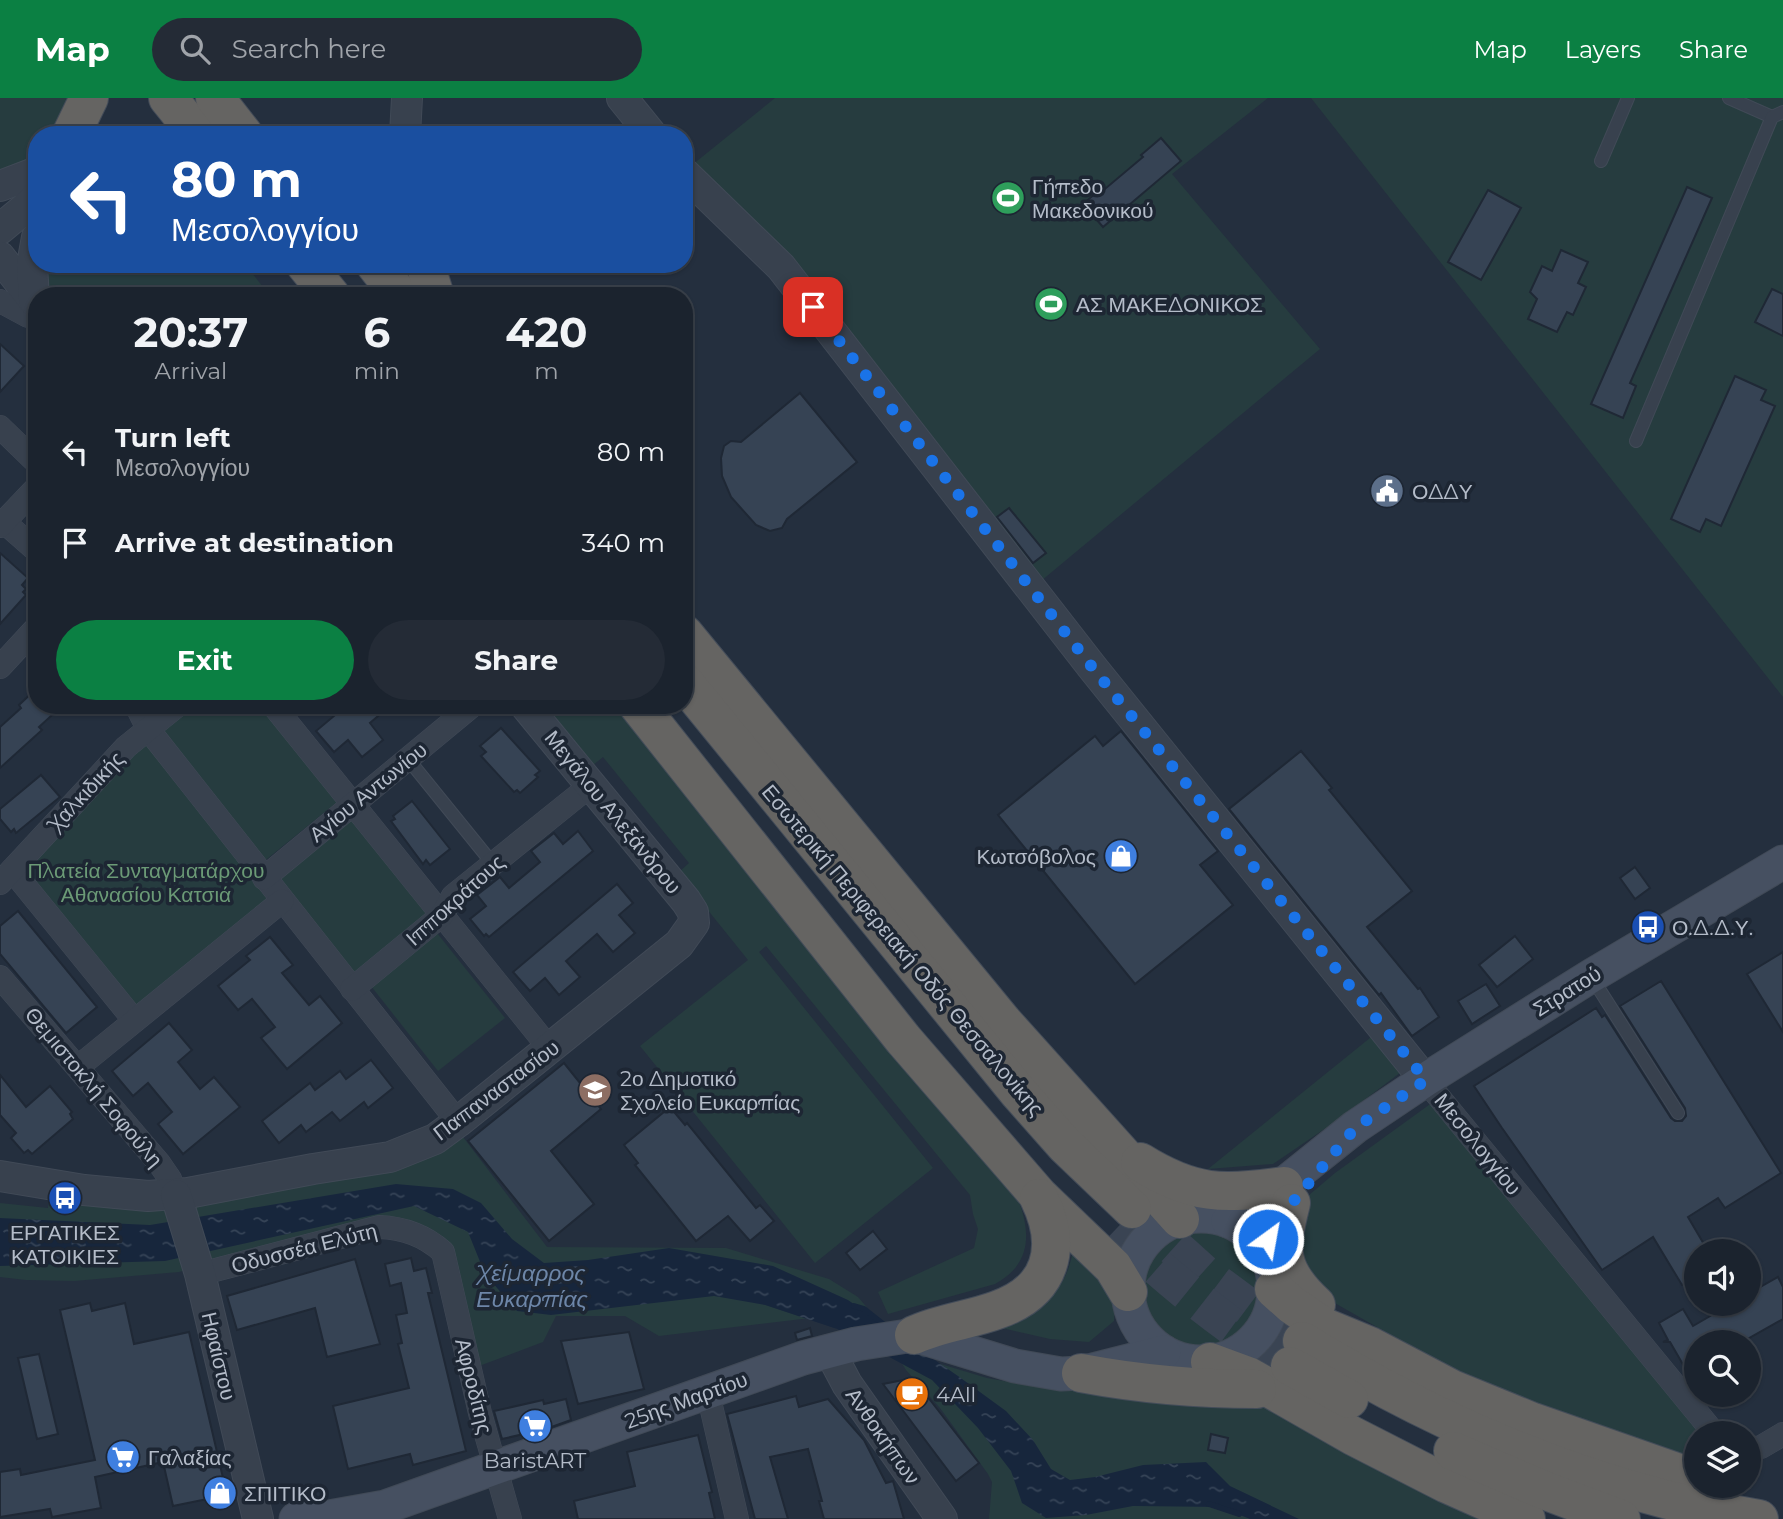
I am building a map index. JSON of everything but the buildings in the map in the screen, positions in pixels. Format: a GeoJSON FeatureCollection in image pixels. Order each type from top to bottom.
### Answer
{"type":"FeatureCollection","features":[{"type":"Feature","properties":{"kind":"highway"},"geometry":{"type":"LineString","coordinates":[[75,126],[89,98]]}},
{"type":"Feature","properties":{"kind":"highway"},"geometry":{"type":"LineString","coordinates":[[168,98],[191,126]]}},
{"type":"Feature","properties":{"kind":"highway"},"geometry":{"type":"LineString","coordinates":[[215,98],[237,126]]}},
{"type":"Feature","properties":{"kind":"highway"},"geometry":{"type":"LineString","coordinates":[[312,273],[324,287]]}},
{"type":"Feature","properties":{"kind":"highway"},"geometry":{"type":"LineString","coordinates":[[355,273],[366,287]]}},
{"type":"Feature","properties":{"kind":"highway"},"geometry":{"type":"LineString","coordinates":[[381,273],[393,287]]}},
{"type":"Feature","properties":{"kind":"highway"},"geometry":{"type":"LineString","coordinates":[[693,645],[1003,1022],[1180,1219]]}},
{"type":"Feature","properties":{"kind":"highway","name":"Εσωτερική Περιφερειακή Οδός Θεσσαλονίκης"},"geometry":{"type":"LineString","coordinates":[[672,714],[1030,1145],[1124,1219],[693,693]]}},
{"type":"Feature","properties":{"kind":"highway"},"geometry":{"type":"LineString","coordinates":[[645,714],[895,1029],[1039,1196],[1113,1267],[1131,1304]]}},
{"type":"Feature","properties":{"kind":"highway"},"geometry":{"type":"LineString","coordinates":[[1114,1146],[1160,1174],[1192,1187],[1214,1192],[1287,1194],[1283,1239],[1288,1273],[1310,1300],[1370,1346]]}},
{"type":"Feature","properties":{"kind":"highway"},"geometry":{"type":"LineString","coordinates":[[914,1335],[1005,1307],[1025,1295],[1044,1275],[1052,1252],[1052,1237],[1039,1196]]}},
{"type":"Feature","properties":{"kind":"highway"},"geometry":{"type":"LineString","coordinates":[[1271,1274],[1312,1320],[1341,1335],[1370,1346],[1475,1398],[1545,1427],[1684,1475]]}},
{"type":"Feature","properties":{"kind":"highway"},"geometry":{"type":"LineString","coordinates":[[1210,1362],[1248,1376],[1287,1365]]}},
{"type":"Feature","properties":{"kind":"highway"},"geometry":{"type":"LineString","coordinates":[[1287,1365],[1353,1436],[1447,1484],[1526,1519]]}},
{"type":"Feature","properties":{"kind":"highway"},"geometry":{"type":"LineString","coordinates":[[1081,1373],[1152,1385],[1287,1365],[1371,1412],[1541,1489],[1620,1503],[1704,1510],[1759,1519]]}},
{"type":"Feature","properties":{"kind":"highway"},"geometry":{"type":"LineString","coordinates":[[1761,1497],[1783,1503]]}},
{"type":"Feature","properties":{"kind":"highway"},"geometry":{"type":"LineString","coordinates":[[1620,1503],[1783,1510]]}},
{"type":"Feature","properties":{"kind":"main road","name":"Στρατού"},"geometry":{"type":"LineString","coordinates":[[1271,1274],[1269,1233],[1287,1194],[1355,1128],[1591,976],[1783,862]]}},
{"type":"Feature","properties":{"kind":"main road","name":"Στρατού"},"geometry":{"type":"LineString","coordinates":[[1228,1221],[1287,1194]]}},
{"type":"Feature","properties":{"kind":"main road"},"geometry":{"type":"LineString","coordinates":[[1204,1216],[1228,1221],[1255,1240],[1271,1274],[1271,1310],[1256,1338],[1240,1351],[1210,1362],[1186,1361],[1164,1352],[1145,1336],[1131,1304],[1131,1269],[1141,1247],[1158,1230],[1180,1219],[1204,1216]]}},
{"type":"Feature","properties":{"kind":"main road"},"geometry":{"type":"LineString","coordinates":[[1081,1373],[1110,1347],[1131,1304]]}},
{"type":"Feature","properties":{"kind":"main road","name":"25ης Μαρτίου"},"geometry":{"type":"LineString","coordinates":[[296,1519],[387,1513],[496,1468],[843,1347],[914,1335],[1037,1371],[1081,1373],[1164,1352]]}},
{"type":"Feature","properties":{"kind":"street"},"geometry":{"type":"LineString","coordinates":[[405,126],[407,98]]}},
{"type":"Feature","properties":{"kind":"street"},"geometry":{"type":"LineString","coordinates":[[622,98],[645,126]]}},
{"type":"Feature","properties":{"kind":"street"},"geometry":{"type":"LineString","coordinates":[[0,186],[28,177]]}},
{"type":"Feature","properties":{"kind":"street","name":"Μεσολογγίου"},"geometry":{"type":"LineString","coordinates":[[693,182],[781,267],[1092,667],[1704,1421]]}},
{"type":"Feature","properties":{"kind":"street"},"geometry":{"type":"LineString","coordinates":[[0,229],[28,206]]}},
{"type":"Feature","properties":{"kind":"street"},"geometry":{"type":"LineString","coordinates":[[0,257],[28,301]]}},
{"type":"Feature","properties":{"kind":"street"},"geometry":{"type":"LineString","coordinates":[[0,282],[28,306]]}},
{"type":"Feature","properties":{"kind":"street"},"geometry":{"type":"LineString","coordinates":[[0,301],[28,309]]}},
{"type":"Feature","properties":{"kind":"street"},"geometry":{"type":"LineString","coordinates":[[0,427],[28,454]]}},
{"type":"Feature","properties":{"kind":"street"},"geometry":{"type":"LineString","coordinates":[[28,497],[2,524],[28,544]]}},
{"type":"Feature","properties":{"kind":"street"},"geometry":{"type":"LineString","coordinates":[[0,667],[28,637]]}},
{"type":"Feature","properties":{"kind":"street"},"geometry":{"type":"LineString","coordinates":[[140,714],[148,729],[458,1122]]}},
{"type":"Feature","properties":{"kind":"street","name":"Χαλκιδικής"},"geometry":{"type":"LineString","coordinates":[[6,877],[120,753],[167,714]]}},
{"type":"Feature","properties":{"kind":"street"},"geometry":{"type":"LineString","coordinates":[[280,714],[550,1049]]}},
{"type":"Feature","properties":{"kind":"street","name":"Αγίου Αντωνίου"},"geometry":{"type":"LineString","coordinates":[[264,878],[462,714]]}},
{"type":"Feature","properties":{"kind":"street","name":"Μεγάλου Αλεξάνδρου"},"geometry":{"type":"LineString","coordinates":[[532,714],[686,901],[694,923]]}},
{"type":"Feature","properties":{"kind":"street","name":"Ιπποκράτους"},"geometry":{"type":"LineString","coordinates":[[352,989],[442,915],[453,896],[591,785]]}},
{"type":"Feature","properties":{"kind":"street"},"geometry":{"type":"LineString","coordinates":[[6,877],[134,1020]]}},
{"type":"Feature","properties":{"kind":"street"},"geometry":{"type":"LineString","coordinates":[[78,1067],[282,901]]}},
{"type":"Feature","properties":{"kind":"street","name":"Παπαναστασίου"},"geometry":{"type":"LineString","coordinates":[[176,1195],[390,1157],[435,1139],[679,944],[694,923]]}},
{"type":"Feature","properties":{"kind":"street","name":"Θεμιστοκλή Σοφούλη"},"geometry":{"type":"LineString","coordinates":[[0,977],[159,1163],[170,1179],[176,1195],[148,1196],[85,1190],[0,1176]]}},
{"type":"Feature","properties":{"kind":"street","name":"Ηφαίστου"},"geometry":{"type":"LineString","coordinates":[[176,1195],[199,1271],[258,1519]]}},
{"type":"Feature","properties":{"kind":"street","name":"Οδυσσέα Ελύτη"},"geometry":{"type":"LineString","coordinates":[[199,1271],[379,1227],[399,1228],[429,1240],[443,1252]]}},
{"type":"Feature","properties":{"kind":"street","name":"Αφροδίτης"},"geometry":{"type":"LineString","coordinates":[[443,1252],[477,1401],[510,1519]]}},
{"type":"Feature","properties":{"kind":"street","name":"Ανθοκήπων"},"geometry":{"type":"LineString","coordinates":[[843,1347],[847,1384],[942,1519]]}},
{"type":"Feature","properties":{"kind":"street"},"geometry":{"type":"LineString","coordinates":[[708,1392],[737,1519]]}},
{"type":"Feature","properties":{"kind":"street"},"geometry":{"type":"LineString","coordinates":[[1761,1447],[1783,1434]]}},
{"type":"Feature","properties":{"kind":"lane"},"geometry":{"type":"LineString","coordinates":[[1601,161],[1628,98]]}},
{"type":"Feature","properties":{"kind":"lane"},"geometry":{"type":"LineString","coordinates":[[1636,441],[1778,115],[1729,98]]}},
{"type":"Feature","properties":{"kind":"lane"},"geometry":{"type":"LineString","coordinates":[[408,759],[493,864]]}},
{"type":"Feature","properties":{"kind":"lane"},"geometry":{"type":"LineString","coordinates":[[1591,976],[1678,1113]]}},
{"type":"Feature","properties":{"kind":"green space"},"geometry":{"type":"Polygon","coordinates":[[[0,98],[71,98],[57,126],[28,126],[28,161],[0,173],[0,98]]]}},
{"type":"Feature","properties":{"kind":"green space","name":"ΑΣ ΜΑΚΕΔΟΝΙΚΟΣ"},"geometry":{"type":"Polygon","coordinates":[[[775,98],[1268,98],[1172,174],[1320,349],[1041,581],[693,164],[775,98]]]}},
{"type":"Feature","properties":{"kind":"green space"},"geometry":{"type":"Polygon","coordinates":[[[1311,98],[1783,98],[1783,697],[1311,98]]]}},
{"type":"Feature","properties":{"kind":"green space"},"geometry":{"type":"Polygon","coordinates":[[[46,273],[252,273],[263,287],[46,287],[46,273]]]}},
{"type":"Feature","properties":{"kind":"green space"},"geometry":{"type":"Polygon","coordinates":[[[180,714],[272,714],[341,799],[262,863],[156,733],[180,714]]]}},
{"type":"Feature","properties":{"kind":"green space"},"geometry":{"type":"Polygon","coordinates":[[[552,714],[624,714],[1015,1192],[1024,1219],[1026,1244],[1017,1266],[1008,1275],[995,1284],[888,1314],[878,1292],[974,1248],[978,1229],[970,1195],[766,946],[759,952],[933,1168],[815,1263],[640,1046],[748,960],[678,873],[689,863],[603,757],[593,765],[552,714]]]}},
{"type":"Feature","properties":{"kind":"green space","name":"Πλατεία Συνταγματάρχου Αθανασίου Κατσιά"},"geometry":{"type":"Polygon","coordinates":[[[148,729],[282,901],[134,1020],[12,870],[148,729]]]}},
{"type":"Feature","properties":{"kind":"green space"},"geometry":{"type":"Polygon","coordinates":[[[353,812],[434,911],[353,978],[274,877],[353,812]]]}},
{"type":"Feature","properties":{"kind":"green space"},"geometry":{"type":"Polygon","coordinates":[[[437,933],[505,1018],[438,1071],[371,986],[437,933]]]}},
{"type":"Feature","properties":{"kind":"green space"},"geometry":{"type":"Polygon","coordinates":[[[1386,1025],[1409,1066],[1342,1117],[1273,1164],[1208,1169],[1386,1025]]]}},
{"type":"Feature","properties":{"kind":"green space"},"geometry":{"type":"Polygon","coordinates":[[[1433,1102],[1695,1421],[1684,1421],[1684,1461],[1502,1393],[1433,1359],[1326,1298],[1299,1277],[1302,1201],[1335,1173],[1433,1102]]]}},
{"type":"Feature","properties":{"kind":"green space"},"geometry":{"type":"Polygon","coordinates":[[[460,1133],[547,1247],[726,1248],[829,1279],[858,1297],[870,1311],[659,1336],[625,1316],[556,1316],[543,1342],[479,1366],[450,1247],[417,1224],[388,1218],[358,1222],[179,1272],[74,1281],[0,1277],[0,1203],[48,1208],[50,1193],[76,1197],[460,1133]]]}},
{"type":"Feature","properties":{"kind":"green space"},"geometry":{"type":"Polygon","coordinates":[[[1201,1227],[1225,1232],[1244,1246],[1258,1265],[1263,1289],[1258,1313],[1244,1332],[1225,1346],[1201,1351],[1177,1346],[1158,1332],[1144,1313],[1139,1289],[1144,1265],[1158,1246],[1177,1232],[1201,1227]]]}},
{"type":"Feature","properties":{"kind":"green space"},"geometry":{"type":"Polygon","coordinates":[[[1074,1244],[1116,1280],[1114,1321],[1089,1342],[1050,1339],[989,1325],[1035,1306],[1056,1290],[1070,1263],[1074,1244]]]}},
{"type":"Feature","properties":{"kind":"green space"},"geometry":{"type":"Polygon","coordinates":[[[901,1362],[934,1362],[987,1378],[1026,1385],[1253,1399],[1498,1519],[989,1519],[992,1482],[988,1474],[940,1408],[901,1362]]]}},
{"type":"Feature","properties":{"kind":"water","name":"Χείμαρρος Ευκαρπίας"},"geometry":{"type":"Polygon","coordinates":[[[396,1184],[453,1189],[481,1203],[512,1239],[544,1263],[588,1260],[669,1248],[773,1266],[848,1300],[958,1376],[1006,1411],[1033,1440],[1051,1469],[1070,1480],[1143,1465],[1206,1462],[1230,1486],[1299,1519],[1250,1519],[1220,1507],[1133,1506],[1086,1515],[1046,1518],[1022,1503],[1011,1471],[978,1428],[932,1380],[837,1329],[765,1305],[714,1296],[551,1315],[517,1311],[485,1274],[468,1232],[414,1206],[165,1261],[0,1266],[0,1218],[150,1225],[396,1184]]]}},
{"type":"Feature","properties":{"kind":"waterway","name":"Χείμαρρος Ευκαρπίας"},"geometry":{"type":"LineString","coordinates":[[854,1306],[864,1309],[883,1324]]}},
{"type":"Feature","properties":{"kind":"waterway","name":"Χείμαρρος Ευκαρπίας"},"geometry":{"type":"LineString","coordinates":[[1209,1504],[1239,1514]]}},
{"type":"Feature","properties":{"kind":"tunnel"},"geometry":{"type":"LineString","coordinates":[[1132,1209],[1204,1274],[1251,1309],[1302,1341]]}},
{"type":"Feature","properties":{"kind":"tunnel"},"geometry":{"type":"LineString","coordinates":[[1116,1229],[1199,1302],[1290,1366]]}},
{"type":"Feature","properties":{"kind":"place","name":"Γήπεδο Μακεδονικού"},"geometry":{"type":"Point","coordinates":[1008,198]}},
{"type":"Feature","properties":{"kind":"place","name":"ΑΣ ΜΑΚΕΔΟΝΙΚΟΣ"},"geometry":{"type":"Point","coordinates":[1051,304]}},
{"type":"Feature","properties":{"kind":"place","name":"ΟΔΔΥ"},"geometry":{"type":"Point","coordinates":[1387,491]}},
{"type":"Feature","properties":{"kind":"place","name":"Κωτσόβολος"},"geometry":{"type":"Point","coordinates":[1121,856]}},
{"type":"Feature","properties":{"kind":"place","name":"Ο.Δ.Δ.Υ."},"geometry":{"type":"Point","coordinates":[1648,927]}},
{"type":"Feature","properties":{"kind":"place","name":"2ο Δημοτικό Σχολείο Ευκαρπίας"},"geometry":{"type":"Point","coordinates":[595,1090]}},
{"type":"Feature","properties":{"kind":"place","name":"ΕΡΓΑΤΙΚΕΣ ΚΑΤΟΙΚΙΕΣ"},"geometry":{"type":"Point","coordinates":[65,1198]}},
{"type":"Feature","properties":{"kind":"place","name":"4All"},"geometry":{"type":"Point","coordinates":[912,1394]}},
{"type":"Feature","properties":{"kind":"place","name":"BaristART"},"geometry":{"type":"Point","coordinates":[535,1426]}},
{"type":"Feature","properties":{"kind":"place","name":"Γαλαξίας"},"geometry":{"type":"Point","coordinates":[123,1457]}},
{"type":"Feature","properties":{"kind":"place","name":"ΣΠΙΤΙΚΟ"},"geometry":{"type":"Point","coordinates":[220,1493]}},
{"type":"Feature","properties":{"kind":"route"},"geometry":{"type":"LineString","coordinates":[[813,307],[1092,667],[1426,1080],[1355,1128],[1272,1227],[1268,1239]]}}]}
